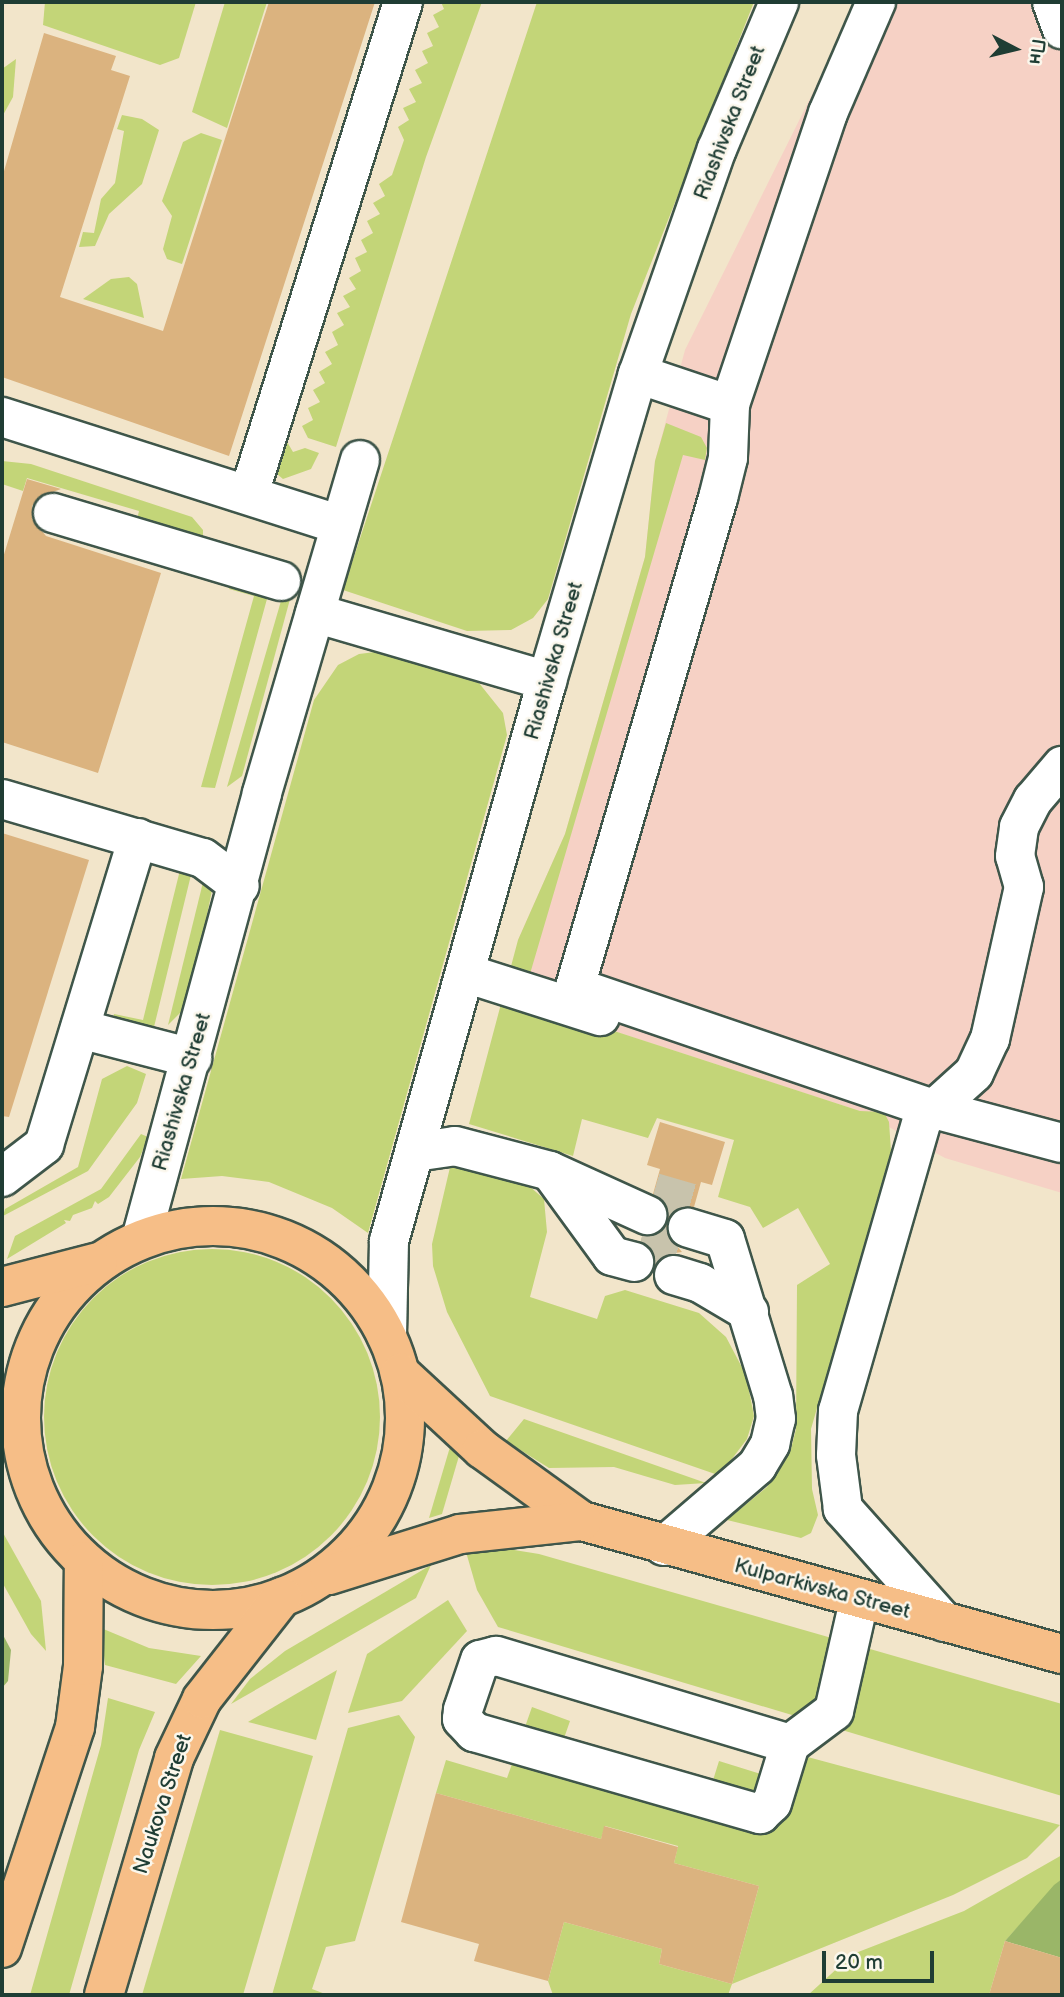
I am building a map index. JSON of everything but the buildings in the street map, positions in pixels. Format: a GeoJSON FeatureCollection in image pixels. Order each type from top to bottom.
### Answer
{"type":"FeatureCollection","features":[{"type":"Feature","properties":{"kind":"main road"},"geometry":{"type":"LineString","coordinates":[[2,1287],[99,1262],[141,1239],[187,1226],[236,1226],[283,1238],[326,1261],[361,1295],[387,1336],[400,1373],[402,1450],[392,1488],[358,1543],[320,1578],[282,1597],[241,1609],[178,1606],[118,1586],[84,1561],[2,1466]]}},
{"type":"Feature","properties":{"kind":"main road"},"geometry":{"type":"LineString","coordinates":[[55,1529],[29,1476],[20,1417],[29,1358],[56,1304],[99,1262]]}},
{"type":"Feature","properties":{"kind":"main road","name":"Kulparkivska Street"},"geometry":{"type":"LineString","coordinates":[[400,1373],[482,1449],[582,1521],[859,1601],[1062,1654]]}},
{"type":"Feature","properties":{"kind":"main road","name":"Kulparkivska Street"},"geometry":{"type":"LineString","coordinates":[[320,1578],[460,1534],[582,1521]]}},
{"type":"Feature","properties":{"kind":"main road"},"geometry":{"type":"LineString","coordinates":[[2,1948],[75,1727],[83,1666],[84,1561]]}},
{"type":"Feature","properties":{"kind":"main road","name":"Naukova Street"},"geometry":{"type":"LineString","coordinates":[[104,1995],[174,1758],[202,1699],[282,1597]]}},
{"type":"Feature","properties":{"kind":"street"},"geometry":{"type":"LineString","coordinates":[[248,494],[403,2]]}},
{"type":"Feature","properties":{"kind":"street","name":"Riashivska Street"},"geometry":{"type":"LineString","coordinates":[[387,1336],[389,1241],[638,374],[718,149],[779,2]]}},
{"type":"Feature","properties":{"kind":"street"},"geometry":{"type":"LineString","coordinates":[[573,996],[718,498],[728,458],[730,405],[828,113],[876,2]]}},
{"type":"Feature","properties":{"kind":"street"},"geometry":{"type":"LineString","coordinates":[[1052,2],[1062,29]]}},
{"type":"Feature","properties":{"kind":"street"},"geometry":{"type":"LineString","coordinates":[[638,374],[730,405]]}},
{"type":"Feature","properties":{"kind":"street"},"geometry":{"type":"LineString","coordinates":[[2,417],[340,525]]}},
{"type":"Feature","properties":{"kind":"street","name":"Riashivska Street"},"geometry":{"type":"LineString","coordinates":[[141,1239],[360,460]]}},
{"type":"Feature","properties":{"kind":"street"},"geometry":{"type":"LineString","coordinates":[[53,513],[281,580]]}},
{"type":"Feature","properties":{"kind":"street"},"geometry":{"type":"LineString","coordinates":[[315,613],[548,681]]}},
{"type":"Feature","properties":{"kind":"street"},"geometry":{"type":"LineString","coordinates":[[944,1622],[843,1509],[836,1455],[838,1411],[928,1114],[974,1073],[990,1039],[1024,887],[1015,856],[1019,827],[1033,800],[1062,766]]}},
{"type":"Feature","properties":{"kind":"street"},"geometry":{"type":"LineString","coordinates":[[2,799],[203,858],[240,886]]}},
{"type":"Feature","properties":{"kind":"street"},"geometry":{"type":"LineString","coordinates":[[2,1177],[44,1145],[138,838]]}},
{"type":"Feature","properties":{"kind":"street"},"geometry":{"type":"LineString","coordinates":[[465,973],[573,996],[928,1114],[1062,1143]]}},
{"type":"Feature","properties":{"kind":"street"},"geometry":{"type":"LineString","coordinates":[[80,1029],[192,1058]]}},
{"type":"Feature","properties":{"kind":"street"},"geometry":{"type":"LineString","coordinates":[[415,1152],[455,1146],[550,1171],[644,1227]]}},
{"type":"Feature","properties":{"kind":"street"},"geometry":{"type":"LineString","coordinates":[[664,1546],[738,1486],[770,1444],[776,1419],[773,1396],[749,1312],[725,1239],[685,1240],[700,1283],[749,1312]]}},
{"type":"Feature","properties":{"kind":"street"},"geometry":{"type":"LineString","coordinates":[[790,1744],[496,1656],[480,1660],[462,1719],[474,1731],[752,1814],[760,1814],[772,1803],[790,1744],[834,1711],[859,1601]]}},
{"type":"Feature","properties":{"kind":"shaded area"},"geometry":{"type":"Polygon","coordinates":[[[858,2],[1062,2],[1062,1193],[945,1158],[860,1111],[521,1001],[518,940],[565,834],[645,557],[655,461],[685,350],[858,2]]]}},
{"type":"Feature","properties":{"kind":"green space"},"geometry":{"type":"Polygon","coordinates":[[[45,2],[196,2],[179,58],[160,65],[43,25],[45,2]]]}},
{"type":"Feature","properties":{"kind":"green space"},"geometry":{"type":"Polygon","coordinates":[[[225,2],[267,2],[227,128],[192,112],[225,2]]]}},
{"type":"Feature","properties":{"kind":"green space"},"geometry":{"type":"Polygon","coordinates":[[[441,2],[482,2],[426,157],[336,447],[308,438],[302,426],[313,420],[308,408],[320,402],[313,390],[325,383],[319,372],[332,364],[325,352],[338,345],[332,332],[344,325],[337,313],[350,307],[343,296],[356,289],[349,278],[361,271],[355,258],[367,252],[361,240],[373,233],[367,221],[380,214],[373,203],[385,196],[379,184],[392,175],[404,140],[398,127],[409,120],[403,108],[416,102],[409,89],[422,83],[415,70],[428,63],[422,51],[433,46],[427,33],[439,27],[433,15],[444,9],[441,2]]]}},
{"type":"Feature","properties":{"kind":"green space"},"geometry":{"type":"Polygon","coordinates":[[[537,2],[754,2],[631,314],[548,599],[533,618],[511,630],[467,631],[343,590],[537,2]]]}},
{"type":"Feature","properties":{"kind":"green space"},"geometry":{"type":"Polygon","coordinates":[[[16,59],[13,97],[2,117],[2,69],[16,59]]]}},
{"type":"Feature","properties":{"kind":"green space"},"geometry":{"type":"Polygon","coordinates":[[[122,115],[142,119],[159,130],[142,184],[109,214],[95,246],[79,247],[83,232],[94,233],[101,199],[115,183],[124,131],[117,129],[122,115]]]}},
{"type":"Feature","properties":{"kind":"green space"},"geometry":{"type":"Polygon","coordinates":[[[201,133],[222,140],[182,264],[167,259],[163,249],[172,216],[162,201],[183,142],[201,133]]]}},
{"type":"Feature","properties":{"kind":"green space"},"geometry":{"type":"Polygon","coordinates":[[[129,277],[137,284],[144,318],[83,299],[111,279],[129,277]]]}},
{"type":"Feature","properties":{"kind":"green space"},"geometry":{"type":"Polygon","coordinates":[[[666,423],[701,437],[707,448],[705,460],[683,455],[522,1001],[860,1111],[884,1112],[889,1122],[891,1151],[811,1429],[812,1489],[818,1515],[811,1533],[801,1538],[727,1520],[767,1487],[791,1449],[796,1429],[797,1285],[830,1264],[798,1208],[763,1228],[750,1207],[718,1197],[734,1140],[657,1118],[648,1138],[582,1119],[573,1156],[469,1124],[518,940],[565,834],[645,557],[655,461],[666,423]]]}},
{"type":"Feature","properties":{"kind":"green space"},"geometry":{"type":"Polygon","coordinates":[[[286,440],[293,452],[305,448],[319,453],[311,469],[283,479],[271,469],[286,440]]]}},
{"type":"Feature","properties":{"kind":"green space"},"geometry":{"type":"Polygon","coordinates":[[[2,461],[31,464],[192,517],[203,530],[203,545],[136,524],[139,511],[27,478],[23,491],[2,484],[2,461]]]}},
{"type":"Feature","properties":{"kind":"green space"},"geometry":{"type":"Polygon","coordinates":[[[292,563],[296,577],[242,776],[227,787],[292,563]]]}},
{"type":"Feature","properties":{"kind":"green space"},"geometry":{"type":"Polygon","coordinates":[[[232,577],[270,588],[215,788],[201,787],[254,596],[229,589],[232,577]]]}},
{"type":"Feature","properties":{"kind":"green space"},"geometry":{"type":"Polygon","coordinates":[[[383,651],[479,683],[503,713],[507,735],[368,1233],[332,1208],[269,1182],[222,1176],[181,1179],[314,700],[338,665],[359,654],[383,651]]]}},
{"type":"Feature","properties":{"kind":"green space"},"geometry":{"type":"Polygon","coordinates":[[[187,865],[191,875],[154,1027],[113,1018],[114,1014],[143,1020],[180,870],[187,865]]]}},
{"type":"Feature","properties":{"kind":"green space"},"geometry":{"type":"Polygon","coordinates":[[[206,870],[214,880],[204,930],[183,1010],[168,1025],[206,870]]]}},
{"type":"Feature","properties":{"kind":"green space"},"geometry":{"type":"Polygon","coordinates":[[[127,1066],[146,1074],[137,1103],[88,1171],[3,1216],[5,1209],[78,1167],[102,1079],[127,1066]]]}},
{"type":"Feature","properties":{"kind":"green space"},"geometry":{"type":"Polygon","coordinates":[[[141,1134],[148,1137],[140,1157],[109,1197],[98,1204],[95,1201],[92,1208],[73,1215],[70,1221],[64,1220],[66,1223],[7,1259],[15,1236],[101,1189],[141,1134]]]}},
{"type":"Feature","properties":{"kind":"green space"},"geometry":{"type":"Polygon","coordinates":[[[451,1163],[528,1185],[544,1199],[547,1232],[530,1297],[597,1319],[605,1296],[625,1290],[699,1313],[726,1337],[746,1375],[754,1416],[747,1439],[718,1475],[490,1396],[447,1312],[433,1266],[432,1244],[451,1163]]]}},
{"type":"Feature","properties":{"kind":"green space"},"geometry":{"type":"Polygon","coordinates":[[[212,1249],[245,1253],[276,1262],[305,1278],[331,1298],[351,1324],[367,1353],[376,1384],[380,1417],[376,1450],[367,1481],[351,1510],[331,1536],[305,1556],[276,1572],[245,1581],[212,1585],[179,1581],[148,1572],[119,1556],[93,1536],[73,1510],[57,1481],[48,1450],[44,1417],[48,1384],[57,1353],[73,1324],[93,1298],[119,1278],[148,1262],[179,1253],[212,1249]]]}},
{"type":"Feature","properties":{"kind":"green space"},"geometry":{"type":"Polygon","coordinates":[[[524,1419],[706,1483],[675,1485],[614,1467],[549,1468],[506,1441],[524,1419]]]}},
{"type":"Feature","properties":{"kind":"green space"},"geometry":{"type":"Polygon","coordinates":[[[450,1447],[459,1456],[442,1514],[429,1518],[450,1447]]]}},
{"type":"Feature","properties":{"kind":"green space"},"geometry":{"type":"Polygon","coordinates":[[[2,1531],[41,1601],[46,1651],[31,1634],[2,1582],[2,1531]]]}},
{"type":"Feature","properties":{"kind":"green space"},"geometry":{"type":"Polygon","coordinates":[[[501,1548],[539,1554],[1062,1704],[1062,1796],[498,1627],[477,1590],[466,1552],[501,1548]]]}},
{"type":"Feature","properties":{"kind":"green space"},"geometry":{"type":"Polygon","coordinates":[[[431,1565],[416,1598],[231,1704],[250,1679],[285,1651],[431,1565]]]}},
{"type":"Feature","properties":{"kind":"green space"},"geometry":{"type":"Polygon","coordinates":[[[448,1600],[467,1631],[402,1701],[348,1713],[367,1654],[448,1600]]]}},
{"type":"Feature","properties":{"kind":"green space"},"geometry":{"type":"Polygon","coordinates":[[[101,1628],[149,1648],[201,1656],[176,1684],[105,1665],[101,1628]]]}},
{"type":"Feature","properties":{"kind":"green space"},"geometry":{"type":"Polygon","coordinates":[[[2,1633],[11,1650],[8,1681],[2,1688],[2,1633]]]}},
{"type":"Feature","properties":{"kind":"green space"},"geometry":{"type":"Polygon","coordinates":[[[337,1670],[316,1740],[248,1722],[337,1670]]]}},
{"type":"Feature","properties":{"kind":"green space"},"geometry":{"type":"Polygon","coordinates":[[[108,1698],[155,1712],[139,1750],[69,1995],[30,1995],[101,1745],[108,1698]]]}},
{"type":"Feature","properties":{"kind":"green space"},"geometry":{"type":"Polygon","coordinates":[[[532,1707],[570,1721],[562,1744],[710,1790],[719,1761],[770,1777],[778,1749],[1060,1825],[1027,1858],[953,1895],[732,1984],[759,1886],[674,1863],[678,1846],[605,1826],[601,1839],[436,1793],[446,1760],[507,1778],[532,1707]]]}},
{"type":"Feature","properties":{"kind":"green space"},"geometry":{"type":"Polygon","coordinates":[[[399,1715],[415,1737],[355,1941],[326,1947],[312,1989],[328,1995],[272,1995],[348,1728],[399,1715]]]}},
{"type":"Feature","properties":{"kind":"green space"},"geometry":{"type":"Polygon","coordinates":[[[220,1730],[313,1756],[243,1995],[142,1995],[220,1730]]]}},
{"type":"Feature","properties":{"kind":"green space"},"geometry":{"type":"Polygon","coordinates":[[[1062,1855],[1062,1879],[1005,1941],[989,1995],[808,1995],[853,1954],[964,1911],[1062,1855]]]}},
{"type":"Feature","properties":{"kind":"green space"},"geometry":{"type":"Polygon","coordinates":[[[1062,1879],[1062,1958],[1005,1941],[1054,1885],[1062,1879]]]}},
{"type":"Feature","properties":{"kind":"green space"},"geometry":{"type":"Polygon","coordinates":[[[564,1922],[662,1949],[659,1964],[732,1984],[728,1995],[553,1995],[548,1981],[564,1922]]]}},
{"type":"Feature","properties":{"kind":"tunnel"},"geometry":{"type":"LineString","coordinates":[[654,1192],[695,1204]]}},
{"type":"Feature","properties":{"kind":"tunnel"},"geometry":{"type":"LineString","coordinates":[[641,1239],[682,1252]]}}]}
